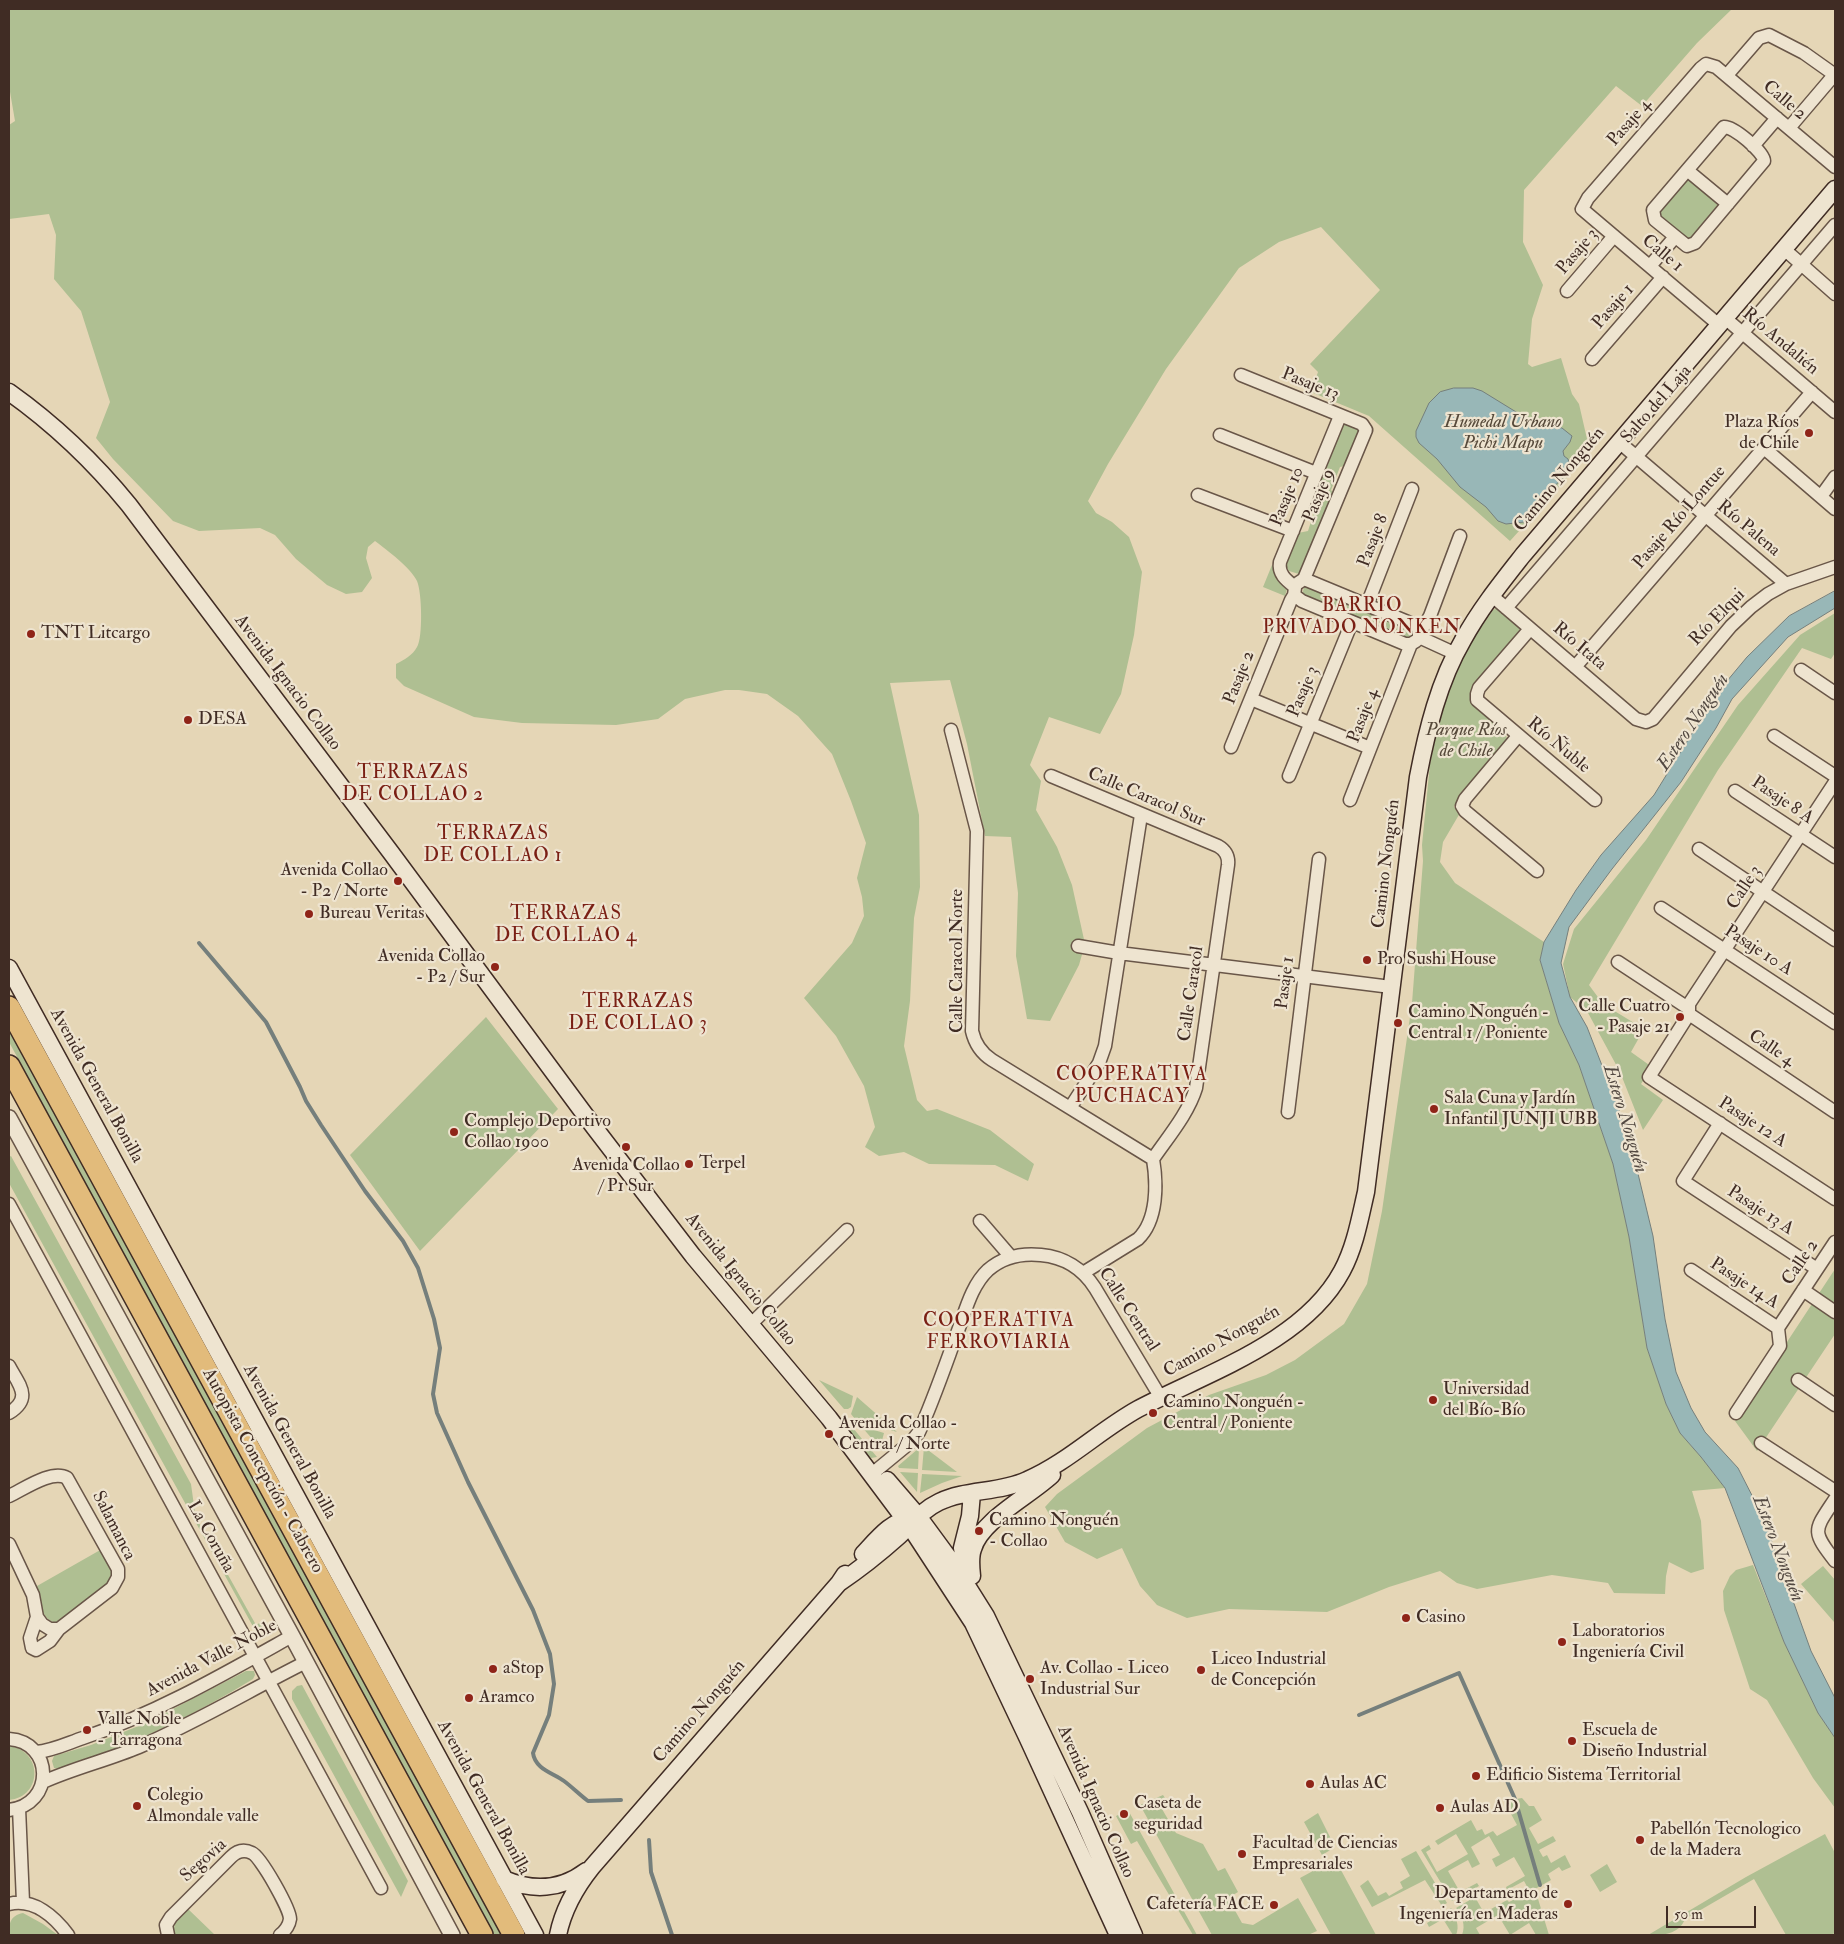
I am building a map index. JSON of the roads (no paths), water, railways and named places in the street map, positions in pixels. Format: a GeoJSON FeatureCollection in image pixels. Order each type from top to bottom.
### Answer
{"type":"FeatureCollection","features":[{"type":"Feature","properties":{"kind":"highway","name":"Autopista Concepción - Cabrero"},"geometry":{"type":"LineString","coordinates":[[9,1006],[514,1935]]}},
{"type":"Feature","properties":{"kind":"highway","name":"Autopista Concepción - Cabrero"},"geometry":{"type":"LineString","coordinates":[[9,1066],[482,1935]]}},
{"type":"Feature","properties":{"kind":"main road","name":"Camino Nonguén"},"geometry":{"type":"LineString","coordinates":[[558,1935],[572,1895],[592,1867],[839,1583],[851,1566],[890,1527],[910,1520],[938,1502],[972,1493],[1008,1487],[1027,1480],[1068,1456],[1121,1419],[1279,1337],[1319,1303],[1342,1271],[1354,1240],[1366,1192],[1421,759],[1439,694],[1456,654],[1491,596],[1619,442],[1835,189]]}},
{"type":"Feature","properties":{"kind":"main road","name":"Avenida Ignacio Collao"},"geometry":{"type":"LineString","coordinates":[[9,392],[50,423],[83,454],[129,505],[594,1127],[694,1256],[829,1418],[910,1520],[958,1572],[986,1616],[1080,1812],[1134,1935]]}},
{"type":"Feature","properties":{"kind":"main road","name":"Avenida General Bonilla"},"geometry":{"type":"LineString","coordinates":[[9,968],[535,1935]]}},
{"type":"Feature","properties":{"kind":"main road","name":"Avenida Ignacio Collao"},"geometry":{"type":"LineString","coordinates":[[829,1418],[878,1469],[973,1623],[1033,1748],[1114,1934]]}},
{"type":"Feature","properties":{"kind":"main road"},"geometry":{"type":"LineString","coordinates":[[972,1576],[972,1553],[981,1533],[996,1518],[1035,1490],[1068,1456]]}},
{"type":"Feature","properties":{"kind":"main road"},"geometry":{"type":"LineString","coordinates":[[972,1493],[970,1516],[962,1548],[965,1564],[983,1601],[986,1616]]}},
{"type":"Feature","properties":{"kind":"main road","name":"Camino Nonguén"},"geometry":{"type":"LineString","coordinates":[[504,1879],[526,1886],[546,1887],[568,1882],[592,1867]]}},
{"type":"Feature","properties":{"kind":"street"},"geometry":{"type":"LineString","coordinates":[[1727,76],[1759,38],[1766,35],[1773,35],[1804,53],[1835,75],[1789,128]]}},
{"type":"Feature","properties":{"kind":"street","name":"Calle 2"},"geometry":{"type":"LineString","coordinates":[[1709,64],[1716,66],[1835,167]]}},
{"type":"Feature","properties":{"kind":"street","name":"Pasaje 4"},"geometry":{"type":"LineString","coordinates":[[1582,209],[1588,198],[1701,68],[1709,64]]}},
{"type":"Feature","properties":{"kind":"street"},"geometry":{"type":"LineString","coordinates":[[1753,146],[1777,118]]}},
{"type":"Feature","properties":{"kind":"street"},"geometry":{"type":"LineString","coordinates":[[1732,128],[1753,146],[1762,154],[1763,164],[1695,243],[1690,246],[1685,244],[1655,220],[1652,214],[1653,210],[1722,129],[1732,128]]}},
{"type":"Feature","properties":{"kind":"street"},"geometry":{"type":"LineString","coordinates":[[1687,170],[1728,204]]}},
{"type":"Feature","properties":{"kind":"street","name":"Calle 1"},"geometry":{"type":"LineString","coordinates":[[1582,209],[1662,277],[1722,322]]}},
{"type":"Feature","properties":{"kind":"street","name":"Salto del Laja"},"geometry":{"type":"LineString","coordinates":[[1506,608],[1835,225]]}},
{"type":"Feature","properties":{"kind":"street","name":"Pasaje 3"},"geometry":{"type":"LineString","coordinates":[[1568,291],[1614,236]]}},
{"type":"Feature","properties":{"kind":"street"},"geometry":{"type":"LineString","coordinates":[[1650,266],[1675,237]]}},
{"type":"Feature","properties":{"kind":"street"},"geometry":{"type":"LineString","coordinates":[[1784,250],[1835,294]]}},
{"type":"Feature","properties":{"kind":"street","name":"Pasaje 1"},"geometry":{"type":"LineString","coordinates":[[1592,359],[1662,277]]}},
{"type":"Feature","properties":{"kind":"street","name":"Río Andalién"},"geometry":{"type":"LineString","coordinates":[[1722,322],[1742,333],[1835,412]]}},
{"type":"Feature","properties":{"kind":"street","name":"Pasaje 13"},"geometry":{"type":"LineString","coordinates":[[1241,376],[1362,424],[1365,427]]}},
{"type":"Feature","properties":{"kind":"street","name":"Pasaje Río Lontue"},"geometry":{"type":"LineString","coordinates":[[1575,668],[1812,392]]}},
{"type":"Feature","properties":{"kind":"street","name":"Pasaje 10"},"geometry":{"type":"LineString","coordinates":[[1298,587],[1283,576],[1279,568],[1292,531],[1340,416]]}},
{"type":"Feature","properties":{"kind":"street","name":"Pasaje 9"},"geometry":{"type":"LineString","coordinates":[[1298,587],[1366,432],[1365,427]]}},
{"type":"Feature","properties":{"kind":"street"},"geometry":{"type":"LineString","coordinates":[[1220,435],[1316,473]]}},
{"type":"Feature","properties":{"kind":"street","name":"Río Palena"},"geometry":{"type":"LineString","coordinates":[[1619,442],[1786,584]]}},
{"type":"Feature","properties":{"kind":"street"},"geometry":{"type":"LineString","coordinates":[[1764,448],[1822,495],[1835,509]]}},
{"type":"Feature","properties":{"kind":"street"},"geometry":{"type":"LineString","coordinates":[[1822,495],[1835,477]]}},
{"type":"Feature","properties":{"kind":"street","name":"Pasaje 8"},"geometry":{"type":"LineString","coordinates":[[1367,605],[1412,489]]}},
{"type":"Feature","properties":{"kind":"street"},"geometry":{"type":"LineString","coordinates":[[1198,495],[1292,531]]}},
{"type":"Feature","properties":{"kind":"street","name":"Pasaje 4"},"geometry":{"type":"LineString","coordinates":[[1350,800],[1416,637],[1430,616],[1460,536]]}},
{"type":"Feature","properties":{"kind":"street","name":"Río Elqui"},"geometry":{"type":"LineString","coordinates":[[1646,722],[1655,716],[1741,616],[1760,600],[1786,584],[1835,567]]}},
{"type":"Feature","properties":{"kind":"street"},"geometry":{"type":"LineString","coordinates":[[1298,587],[1367,605],[1415,625],[1416,637]]}},
{"type":"Feature","properties":{"kind":"street"},"geometry":{"type":"LineString","coordinates":[[1298,587],[1302,601],[1352,622],[1416,637],[1456,654]]}},
{"type":"Feature","properties":{"kind":"street","name":"Pasaje 2"},"geometry":{"type":"LineString","coordinates":[[1231,747],[1298,587]]}},
{"type":"Feature","properties":{"kind":"street","name":"Río Itata"},"geometry":{"type":"LineString","coordinates":[[1491,596],[1636,719],[1646,722]]}},
{"type":"Feature","properties":{"kind":"street","name":"Pasaje 3"},"geometry":{"type":"LineString","coordinates":[[1288,776],[1352,622]]}},
{"type":"Feature","properties":{"kind":"street","name":"Río Ñuble"},"geometry":{"type":"LineString","coordinates":[[1530,629],[1479,688],[1477,694],[1479,703],[1595,800]]}},
{"type":"Feature","properties":{"kind":"street"},"geometry":{"type":"LineString","coordinates":[[1801,670],[1835,693]]}},
{"type":"Feature","properties":{"kind":"street"},"geometry":{"type":"LineString","coordinates":[[1251,699],[1370,748]]}},
{"type":"Feature","properties":{"kind":"street","name":"Calle Caracol Norte"},"geometry":{"type":"LineString","coordinates":[[951,730],[977,831],[972,985],[972,1031],[974,1039],[981,1052],[986,1056],[1153,1159]]}},
{"type":"Feature","properties":{"kind":"street"},"geometry":{"type":"LineString","coordinates":[[1518,736],[1465,799],[1462,806],[1465,811],[1537,871]]}},
{"type":"Feature","properties":{"kind":"street"},"geometry":{"type":"LineString","coordinates":[[1774,736],[1835,776]]}},
{"type":"Feature","properties":{"kind":"street","name":"Calle Caracol Sur"},"geometry":{"type":"LineString","coordinates":[[1051,776],[1142,816],[1218,846],[1226,854]]}},
{"type":"Feature","properties":{"kind":"street","name":"Calle 3"},"geometry":{"type":"LineString","coordinates":[[1650,1077],[1725,950],[1835,782]]}},
{"type":"Feature","properties":{"kind":"street","name":"Pasaje 8 A"},"geometry":{"type":"LineString","coordinates":[[1735,791],[1835,857]]}},
{"type":"Feature","properties":{"kind":"street"},"geometry":{"type":"LineString","coordinates":[[1070,1108],[1099,1063],[1105,1046],[1142,816]]}},
{"type":"Feature","properties":{"kind":"street"},"geometry":{"type":"LineString","coordinates":[[1699,849],[1835,940]]}},
{"type":"Feature","properties":{"kind":"street","name":"Calle Caracol"},"geometry":{"type":"LineString","coordinates":[[1153,1159],[1183,1116],[1194,1096],[1228,865],[1226,854]]}},
{"type":"Feature","properties":{"kind":"street","name":"Pasaje 1"},"geometry":{"type":"LineString","coordinates":[[1288,1112],[1319,858]]}},
{"type":"Feature","properties":{"kind":"street","name":"Pasaje 10 A"},"geometry":{"type":"LineString","coordinates":[[1661,908],[1835,1023]]}},
{"type":"Feature","properties":{"kind":"street"},"geometry":{"type":"LineString","coordinates":[[1078,946],[1119,953],[1391,987]]}},
{"type":"Feature","properties":{"kind":"street","name":"Calle 4"},"geometry":{"type":"LineString","coordinates":[[1618,962],[1835,1112]]}},
{"type":"Feature","properties":{"kind":"street","name":"Pasaje 12 A"},"geometry":{"type":"LineString","coordinates":[[1650,1077],[1835,1200]]}},
{"type":"Feature","properties":{"kind":"street"},"geometry":{"type":"LineString","coordinates":[[9,1118],[292,1636],[452,1935]]}},
{"type":"Feature","properties":{"kind":"street","name":"Pasaje 13 A"},"geometry":{"type":"LineString","coordinates":[[1720,1123],[1683,1181],[1817,1269]]}},
{"type":"Feature","properties":{"kind":"street"},"geometry":{"type":"LineString","coordinates":[[1083,1273],[1138,1239],[1145,1231],[1155,1201],[1156,1187],[1153,1159]]}},
{"type":"Feature","properties":{"kind":"street","name":"La Coruña"},"geometry":{"type":"LineString","coordinates":[[9,1204],[381,1888]]}},
{"type":"Feature","properties":{"kind":"street"},"geometry":{"type":"LineString","coordinates":[[980,1221],[1011,1257]]}},
{"type":"Feature","properties":{"kind":"street"},"geometry":{"type":"LineString","coordinates":[[751,1324],[847,1230]]}},
{"type":"Feature","properties":{"kind":"street","name":"Calle 2"},"geometry":{"type":"LineString","coordinates":[[1778,1328],[1835,1242]]}},
{"type":"Feature","properties":{"kind":"street","name":"Calle Central"},"geometry":{"type":"LineString","coordinates":[[878,1469],[912,1441],[918,1432],[975,1288],[988,1270],[1011,1257],[1032,1254],[1052,1257],[1069,1263],[1083,1273],[1095,1288],[1161,1398]]}},
{"type":"Feature","properties":{"kind":"street","name":"Pasaje 14 A"},"geometry":{"type":"LineString","coordinates":[[1691,1270],[1778,1328]]}},
{"type":"Feature","properties":{"kind":"street"},"geometry":{"type":"LineString","coordinates":[[1803,1290],[1835,1312]]}},
{"type":"Feature","properties":{"kind":"street"},"geometry":{"type":"LineString","coordinates":[[1736,1413],[1780,1346],[1778,1328]]}},
{"type":"Feature","properties":{"kind":"street"},"geometry":{"type":"LineString","coordinates":[[9,1366],[23,1396],[18,1407],[9,1413]]}},
{"type":"Feature","properties":{"kind":"street"},"geometry":{"type":"LineString","coordinates":[[1798,1380],[1835,1405]]}},
{"type":"Feature","properties":{"kind":"street"},"geometry":{"type":"LineString","coordinates":[[1761,1442],[1835,1491]]}},
{"type":"Feature","properties":{"kind":"street","name":"Salamanca"},"geometry":{"type":"LineString","coordinates":[[9,1496],[52,1476],[60,1474],[67,1478],[73,1485],[118,1569],[118,1577],[114,1585],[59,1629],[38,1650],[32,1648],[30,1638],[37,1617],[33,1595],[9,1544]]}},
{"type":"Feature","properties":{"kind":"street"},"geometry":{"type":"LineString","coordinates":[[1835,1499],[1819,1524],[1817,1534],[1835,1561]]}},
{"type":"Feature","properties":{"kind":"street"},"geometry":{"type":"LineString","coordinates":[[1817,1534],[1835,1545]]}},
{"type":"Feature","properties":{"kind":"street"},"geometry":{"type":"LineString","coordinates":[[37,1617],[46,1627],[54,1630],[59,1629]]}},
{"type":"Feature","properties":{"kind":"street","name":"Avenida Valle Noble"},"geometry":{"type":"LineString","coordinates":[[36,1752],[42,1752],[86,1737],[152,1712],[292,1636]]}},
{"type":"Feature","properties":{"kind":"street"},"geometry":{"type":"LineString","coordinates":[[43,1782],[157,1739],[306,1662]]}},
{"type":"Feature","properties":{"kind":"street"},"geometry":{"type":"LineString","coordinates":[[9,1739],[20,1741],[36,1752],[43,1766],[43,1782],[37,1796],[32,1801],[14,1809],[23,1902]]}},
{"type":"Feature","properties":{"kind":"street","name":"Segovia"},"geometry":{"type":"LineString","coordinates":[[168,1935],[166,1925],[171,1917],[231,1857],[244,1850],[257,1856],[289,1913],[288,1925],[280,1935]]}},
{"type":"Feature","properties":{"kind":"street"},"geometry":{"type":"LineString","coordinates":[[9,1904],[23,1902],[50,1915],[68,1935]]}},
{"type":"Feature","properties":{"kind":"water"},"geometry":{"type":"Polygon","coordinates":[[[1454,388],[1473,388],[1482,391],[1521,415],[1544,424],[1562,428],[1572,436],[1563,451],[1570,466],[1569,472],[1540,500],[1530,517],[1524,522],[1506,524],[1498,521],[1486,507],[1460,487],[1437,459],[1419,443],[1416,431],[1429,403],[1440,392],[1454,388]]]}},
{"type":"Feature","properties":{"kind":"water"},"geometry":{"type":"Polygon","coordinates":[[[1835,591],[1835,608],[1788,637],[1732,699],[1716,728],[1681,782],[1569,927],[1561,963],[1570,997],[1587,1027],[1617,1104],[1633,1153],[1653,1236],[1665,1319],[1676,1372],[1691,1408],[1705,1432],[1738,1468],[1763,1517],[1811,1651],[1835,1698],[1835,1738],[1818,1713],[1784,1642],[1725,1488],[1680,1433],[1666,1404],[1647,1348],[1629,1237],[1613,1164],[1579,1065],[1559,1023],[1540,960],[1544,942],[1576,890],[1601,855],[1654,795],[1717,693],[1747,657],[1789,616],[1835,591]]]}},
{"type":"Feature","properties":{"kind":"waterway"},"geometry":{"type":"LineString","coordinates":[[199,943],[266,1022],[306,1101],[365,1191],[403,1241],[418,1268],[434,1319],[440,1348],[433,1394],[437,1413],[468,1482],[533,1610],[550,1654],[554,1684],[549,1715],[533,1753],[534,1758],[541,1767],[564,1781],[588,1801],[621,1800]]}},
{"type":"Feature","properties":{"kind":"waterway"},"geometry":{"type":"LineString","coordinates":[[1359,1715],[1459,1673],[1515,1799],[1540,1885]]}},
{"type":"Feature","properties":{"kind":"waterway"},"geometry":{"type":"LineString","coordinates":[[649,1840],[651,1872],[672,1935]]}},
{"type":"Feature","properties":{"kind":"place","name":"Plaza Ríos de Chile"},"geometry":{"type":"Point","coordinates":[1809,433]}},
{"type":"Feature","properties":{"kind":"place","name":"TNT Litcargo"},"geometry":{"type":"Point","coordinates":[31,634]}},
{"type":"Feature","properties":{"kind":"place","name":"DESA"},"geometry":{"type":"Point","coordinates":[188,720]}},
{"type":"Feature","properties":{"kind":"place","name":"Avenida Collao - P2 / Norte"},"geometry":{"type":"Point","coordinates":[398,881]}},
{"type":"Feature","properties":{"kind":"place","name":"Bureau Veritas"},"geometry":{"type":"Point","coordinates":[309,914]}},
{"type":"Feature","properties":{"kind":"place","name":"Pro Sushi House"},"geometry":{"type":"Point","coordinates":[1367,960]}},
{"type":"Feature","properties":{"kind":"place","name":"Avenida Collao - P2 / Sur"},"geometry":{"type":"Point","coordinates":[495,967]}},
{"type":"Feature","properties":{"kind":"place","name":"Calle Cuatro - Pasaje 21"},"geometry":{"type":"Point","coordinates":[1680,1017]}},
{"type":"Feature","properties":{"kind":"place","name":"Camino Nonguén - Central 1 / Poniente"},"geometry":{"type":"Point","coordinates":[1398,1023]}},
{"type":"Feature","properties":{"kind":"place","name":"Sala Cuna y Jardín Infantil JUNJI UBB"},"geometry":{"type":"Point","coordinates":[1434,1109]}},
{"type":"Feature","properties":{"kind":"place","name":"Complejo Deportivo Collao 1900"},"geometry":{"type":"Point","coordinates":[454,1132]}},
{"type":"Feature","properties":{"kind":"place","name":"Avenida Collao / P1 Sur"},"geometry":{"type":"Point","coordinates":[626,1147]}},
{"type":"Feature","properties":{"kind":"place","name":"Terpel"},"geometry":{"type":"Point","coordinates":[689,1164]}},
{"type":"Feature","properties":{"kind":"place","name":"Universidad del Bío-Bío"},"geometry":{"type":"Point","coordinates":[1433,1400]}},
{"type":"Feature","properties":{"kind":"place","name":"Camino Nonguén - Central / Poniente"},"geometry":{"type":"Point","coordinates":[1153,1413]}},
{"type":"Feature","properties":{"kind":"place","name":"Avenida Collao - Central / Norte"},"geometry":{"type":"Point","coordinates":[829,1434]}},
{"type":"Feature","properties":{"kind":"place","name":"Camino Nonguén - Collao"},"geometry":{"type":"Point","coordinates":[979,1531]}},
{"type":"Feature","properties":{"kind":"place","name":"Casino"},"geometry":{"type":"Point","coordinates":[1406,1618]}},
{"type":"Feature","properties":{"kind":"place","name":"Laboratorios Ingeniería Civil"},"geometry":{"type":"Point","coordinates":[1562,1642]}},
{"type":"Feature","properties":{"kind":"place","name":"aStop"},"geometry":{"type":"Point","coordinates":[493,1669]}},
{"type":"Feature","properties":{"kind":"place","name":"Liceo Industrial de Concepción"},"geometry":{"type":"Point","coordinates":[1201,1670]}},
{"type":"Feature","properties":{"kind":"place","name":"Av. Collao - Liceo Industrial Sur"},"geometry":{"type":"Point","coordinates":[1030,1679]}},
{"type":"Feature","properties":{"kind":"place","name":"Aramco"},"geometry":{"type":"Point","coordinates":[469,1698]}},
{"type":"Feature","properties":{"kind":"place","name":"Valle Noble - Tarragona"},"geometry":{"type":"Point","coordinates":[87,1730]}},
{"type":"Feature","properties":{"kind":"place","name":"Escuela de Diseño Industrial"},"geometry":{"type":"Point","coordinates":[1572,1741]}},
{"type":"Feature","properties":{"kind":"place","name":"Edificio Sistema Territorial"},"geometry":{"type":"Point","coordinates":[1476,1776]}},
{"type":"Feature","properties":{"kind":"place","name":"Aulas AC"},"geometry":{"type":"Point","coordinates":[1310,1784]}},
{"type":"Feature","properties":{"kind":"place","name":"Colegio Almondale valle"},"geometry":{"type":"Point","coordinates":[137,1806]}},
{"type":"Feature","properties":{"kind":"place","name":"Aulas AD"},"geometry":{"type":"Point","coordinates":[1440,1808]}},
{"type":"Feature","properties":{"kind":"place","name":"Caseta de seguridad"},"geometry":{"type":"Point","coordinates":[1124,1814]}},
{"type":"Feature","properties":{"kind":"place","name":"Pabellón Tecnologico de la Madera"},"geometry":{"type":"Point","coordinates":[1640,1840]}},
{"type":"Feature","properties":{"kind":"place","name":"Facultad de Ciencias Empresariales"},"geometry":{"type":"Point","coordinates":[1242,1854]}},
{"type":"Feature","properties":{"kind":"place","name":"Departamento de Ingeniería en Maderas"},"geometry":{"type":"Point","coordinates":[1568,1904]}},
{"type":"Feature","properties":{"kind":"place","name":"Cafetería FACE"},"geometry":{"type":"Point","coordinates":[1274,1905]}},
{"type":"Feature","properties":{"kind":"district","name":"BARRIO PRIVADO NONKEN"},"geometry":{"type":"Point","coordinates":[1362,618]}},
{"type":"Feature","properties":{"kind":"district","name":"TERRAZAS DE COLLAO 2"},"geometry":{"type":"Point","coordinates":[413,785]}},
{"type":"Feature","properties":{"kind":"district","name":"TERRAZAS DE COLLAO 1"},"geometry":{"type":"Point","coordinates":[493,846]}},
{"type":"Feature","properties":{"kind":"district","name":"TERRAZAS DE COLLAO 4"},"geometry":{"type":"Point","coordinates":[566,926]}},
{"type":"Feature","properties":{"kind":"district","name":"TERRAZAS DE COLLAO 3"},"geometry":{"type":"Point","coordinates":[638,1014]}},
{"type":"Feature","properties":{"kind":"district","name":"COOPERATIVA PUCHACAY"},"geometry":{"type":"Point","coordinates":[1132,1087]}},
{"type":"Feature","properties":{"kind":"district","name":"COOPERATIVA FERROVIARIA"},"geometry":{"type":"Point","coordinates":[999,1333]}},
{"type":"Feature","properties":{"kind":"park label","name":"Humedal Urbano Pichi Mapu"},"geometry":{"type":"Point","coordinates":[1503,433]}},
{"type":"Feature","properties":{"kind":"park label","name":"Parque Ríos de Chile"},"geometry":{"type":"Point","coordinates":[1466,741]}},
{"type":"Feature","properties":{"kind":"water label","name":"Estero Nonguén"},"geometry":{"type":"Point","coordinates":[1694,723]}},
{"type":"Feature","properties":{"kind":"water label","name":"Estero Nonguén"},"geometry":{"type":"Point","coordinates":[1624,1119]}},
{"type":"Feature","properties":{"kind":"water label","name":"Estero Nonguén"},"geometry":{"type":"Point","coordinates":[1777,1549]}}]}
